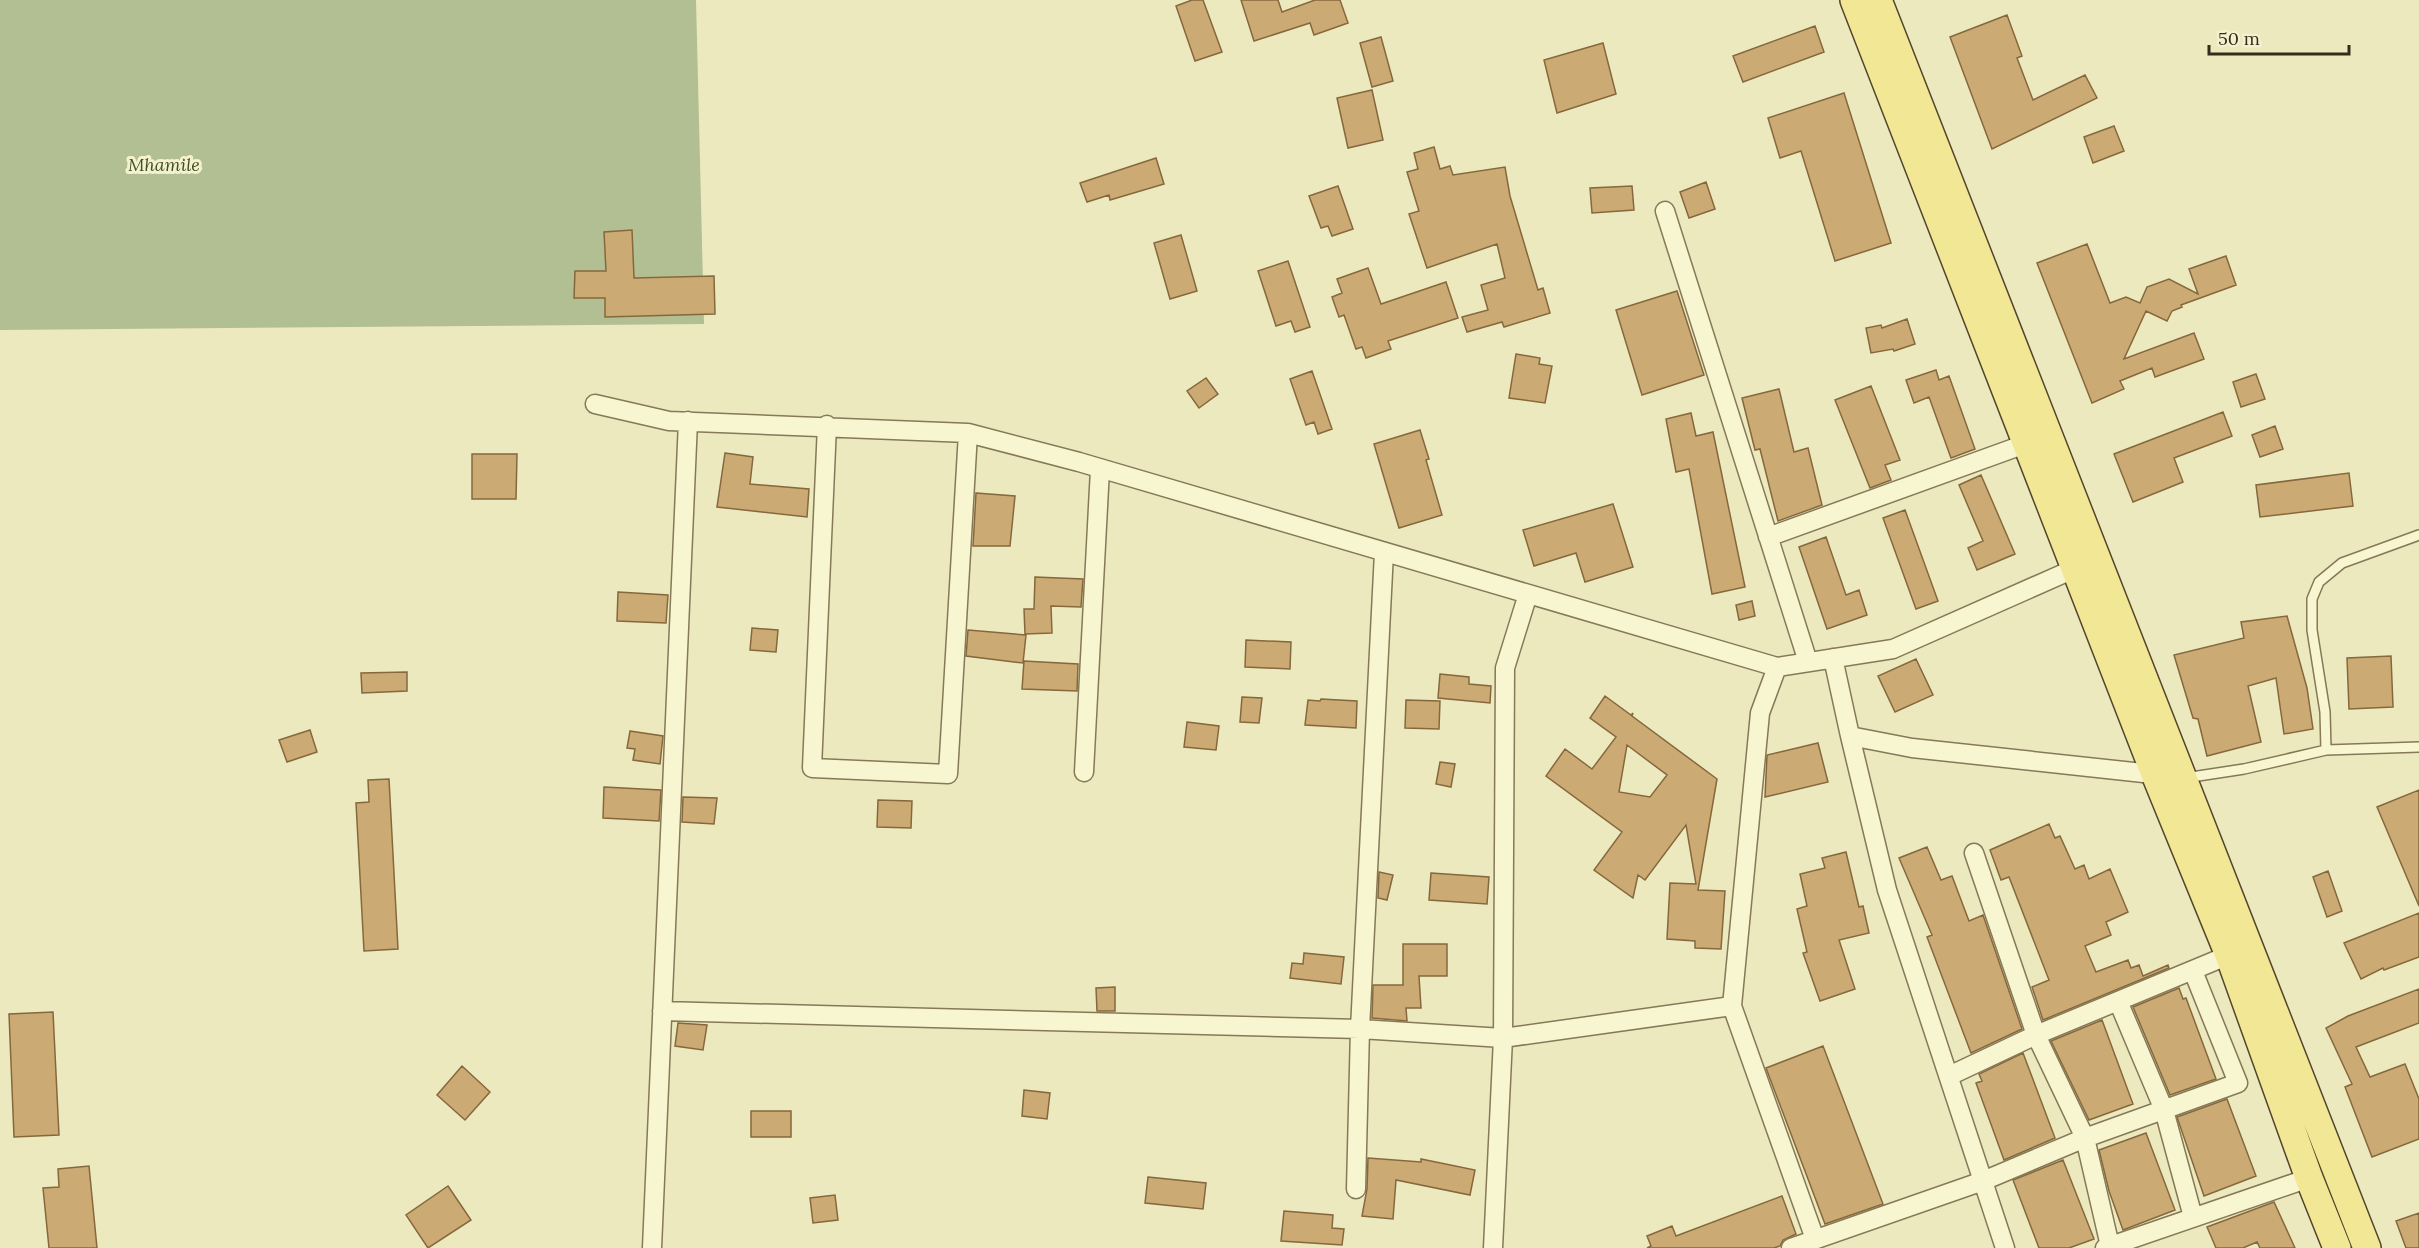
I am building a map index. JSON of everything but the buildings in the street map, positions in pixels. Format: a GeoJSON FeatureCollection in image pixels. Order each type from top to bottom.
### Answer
{"type":"FeatureCollection","features":[{"type":"Feature","properties":{"kind":"main road"},"geometry":{"type":"LineString","coordinates":[[1854,0],[2155,774],[2229,956],[2309,1178],[2337,1248]]}},
{"type":"Feature","properties":{"kind":"main road"},"geometry":{"type":"LineString","coordinates":[[1878,0],[2367,1248]]}},
{"type":"Feature","properties":{"kind":"street"},"geometry":{"type":"LineString","coordinates":[[1665,212],[1808,662]]}},
{"type":"Feature","properties":{"kind":"street"},"geometry":{"type":"LineString","coordinates":[[595,404],[669,421],[827,425],[968,433],[1100,469],[1777,667],[1893,649],[2076,568]]}},
{"type":"Feature","properties":{"kind":"street"},"geometry":{"type":"LineString","coordinates":[[652,1248],[688,421]]}},
{"type":"Feature","properties":{"kind":"street"},"geometry":{"type":"LineString","coordinates":[[827,425],[812,768],[948,774],[968,433]]}},
{"type":"Feature","properties":{"kind":"street"},"geometry":{"type":"LineString","coordinates":[[1768,537],[2028,443]]}},
{"type":"Feature","properties":{"kind":"street"},"geometry":{"type":"LineString","coordinates":[[1084,772],[1100,469]]}},
{"type":"Feature","properties":{"kind":"street"},"geometry":{"type":"LineString","coordinates":[[1356,1189],[1360,1029],[1384,552]]}},
{"type":"Feature","properties":{"kind":"street"},"geometry":{"type":"LineString","coordinates":[[1493,1248],[1503,1038],[1505,668],[1528,594]]}},
{"type":"Feature","properties":{"kind":"street"},"geometry":{"type":"LineString","coordinates":[[1833,658],[1887,890],[2006,1248]]}},
{"type":"Feature","properties":{"kind":"street"},"geometry":{"type":"LineString","coordinates":[[1777,667],[1760,713],[1732,1006],[1815,1239]]}},
{"type":"Feature","properties":{"kind":"street"},"geometry":{"type":"LineString","coordinates":[[1850,736],[1912,748],[2183,778]]}},
{"type":"Feature","properties":{"kind":"street"},"geometry":{"type":"LineString","coordinates":[[1974,853],[2036,1035],[2085,1138],[2108,1247],[2309,1178]]}},
{"type":"Feature","properties":{"kind":"street"},"geometry":{"type":"LineString","coordinates":[[1949,1076],[2036,1035],[2229,956]]}},
{"type":"Feature","properties":{"kind":"street"},"geometry":{"type":"LineString","coordinates":[[1791,1248],[1983,1181],[2085,1138],[2238,1083],[2193,970]]}},
{"type":"Feature","properties":{"kind":"street"},"geometry":{"type":"LineString","coordinates":[[2118,1001],[2164,1110],[2193,1217]]}},
{"type":"Feature","properties":{"kind":"street"},"geometry":{"type":"LineString","coordinates":[[662,1011],[1360,1029],[1503,1038],[1732,1006]]}},
{"type":"Feature","properties":{"kind":"lane"},"geometry":{"type":"LineString","coordinates":[[2326,750],[2325,712],[2312,630],[2312,598],[2315,590],[2319,582],[2342,563],[2419,535]]}},
{"type":"Feature","properties":{"kind":"lane"},"geometry":{"type":"LineString","coordinates":[[2183,778],[2244,769],[2326,750],[2419,747]]}},
{"type":"Feature","properties":{"kind":"green space","name":"Mhamile"},"geometry":{"type":"Polygon","coordinates":[[[0,0],[696,0],[704,324],[0,330],[0,0]]]}}]}
